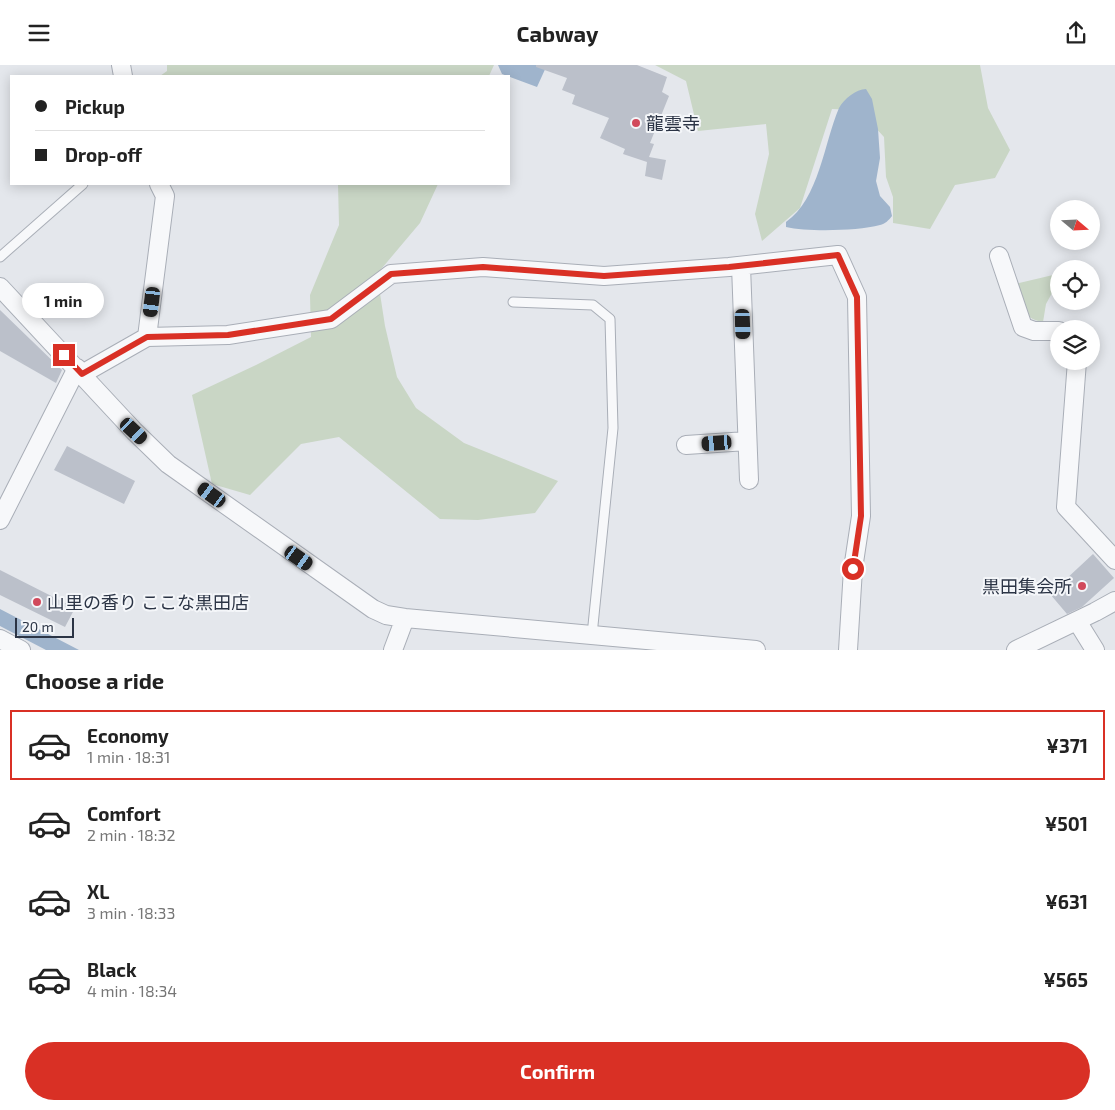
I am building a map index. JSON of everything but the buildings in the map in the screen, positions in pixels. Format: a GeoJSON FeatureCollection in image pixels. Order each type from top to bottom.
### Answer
{"type":"FeatureCollection","features":[{"type":"Feature","properties":{"kind":"street"},"geometry":{"type":"LineString","coordinates":[[147,337],[165,196],[160,185]]}},
{"type":"Feature","properties":{"kind":"street"},"geometry":{"type":"LineString","coordinates":[[0,520],[79,371],[147,337],[228,335],[331,319],[391,274],[483,267],[604,276],[741,266],[838,255],[857,297],[861,516],[853,569],[848,650]]}},
{"type":"Feature","properties":{"kind":"street"},"geometry":{"type":"LineString","coordinates":[[999,256],[1023,327],[1034,331],[1050,331]]}},
{"type":"Feature","properties":{"kind":"street"},"geometry":{"type":"LineString","coordinates":[[741,266],[749,480]]}},
{"type":"Feature","properties":{"kind":"street"},"geometry":{"type":"LineString","coordinates":[[0,287],[134,431],[168,464],[373,609],[386,615],[405,618],[592,635],[648,645],[756,650]]}},
{"type":"Feature","properties":{"kind":"street"},"geometry":{"type":"LineString","coordinates":[[1076,370],[1066,507],[1115,559]]}},
{"type":"Feature","properties":{"kind":"street"},"geometry":{"type":"LineString","coordinates":[[686,445],[747,441]]}},
{"type":"Feature","properties":{"kind":"street"},"geometry":{"type":"LineString","coordinates":[[1016,650],[1115,601]]}},
{"type":"Feature","properties":{"kind":"street"},"geometry":{"type":"LineString","coordinates":[[393,650],[405,618]]}},
{"type":"Feature","properties":{"kind":"street"},"geometry":{"type":"LineString","coordinates":[[1077,621],[1095,650]]}},
{"type":"Feature","properties":{"kind":"street"},"geometry":{"type":"LineString","coordinates":[[0,639],[21,650]]}},
{"type":"Feature","properties":{"kind":"lane"},"geometry":{"type":"LineString","coordinates":[[0,257],[82,185]]}},
{"type":"Feature","properties":{"kind":"lane"},"geometry":{"type":"LineString","coordinates":[[513,302],[594,305],[610,319],[614,428],[592,635]]}},
{"type":"Feature","properties":{"kind":"green space"},"geometry":{"type":"Polygon","coordinates":[[[167,65],[494,65],[489,75],[161,75],[167,71],[167,65]]]}},
{"type":"Feature","properties":{"kind":"green space"},"geometry":{"type":"Polygon","coordinates":[[[655,65],[980,65],[988,108],[1010,150],[995,178],[955,185],[930,229],[893,223],[893,197],[886,177],[884,137],[859,110],[832,109],[800,208],[762,241],[755,214],[769,154],[766,124],[698,131],[686,81],[655,65]]]}},
{"type":"Feature","properties":{"kind":"green space"},"geometry":{"type":"Polygon","coordinates":[[[338,185],[438,185],[420,223],[377,274],[385,326],[397,377],[416,408],[464,443],[558,481],[535,513],[478,520],[440,519],[339,437],[301,444],[250,495],[212,484],[192,395],[311,337],[310,295],[339,225],[338,185]]]}},
{"type":"Feature","properties":{"kind":"green space"},"geometry":{"type":"Polygon","coordinates":[[[1050,276],[1050,297],[1046,304],[1043,322],[1030,317],[1023,309],[1015,284],[1050,276]]]}},
{"type":"Feature","properties":{"kind":"water"},"geometry":{"type":"Polygon","coordinates":[[[498,65],[547,65],[537,87],[510,77],[510,75],[502,74],[498,65]]]}},
{"type":"Feature","properties":{"kind":"water"},"geometry":{"type":"Polygon","coordinates":[[[866,89],[872,99],[878,129],[880,158],[876,181],[880,196],[890,207],[892,216],[887,222],[882,224],[859,229],[819,230],[786,227],[786,222],[797,212],[813,185],[839,108],[851,95],[866,89]]]}},
{"type":"Feature","properties":{"kind":"water"},"geometry":{"type":"Polygon","coordinates":[[[0,609],[79,650],[46,650],[0,626],[0,609]]]}},
{"type":"Feature","properties":{"kind":"place","name":"龍雲寺"},"geometry":{"type":"Point","coordinates":[636,123]}},
{"type":"Feature","properties":{"kind":"place","name":"黒田集会所"},"geometry":{"type":"Point","coordinates":[1082,586]}},
{"type":"Feature","properties":{"kind":"place","name":"山里の香り ここな黒田店"},"geometry":{"type":"Point","coordinates":[37,602]}},
{"type":"Feature","properties":{"kind":"route"},"geometry":{"type":"LineString","coordinates":[[64,355],[82,374],[147,337],[228,335],[331,319],[391,274],[483,267],[604,276],[729,267],[838,255],[857,297],[861,516],[853,569]]}}]}
